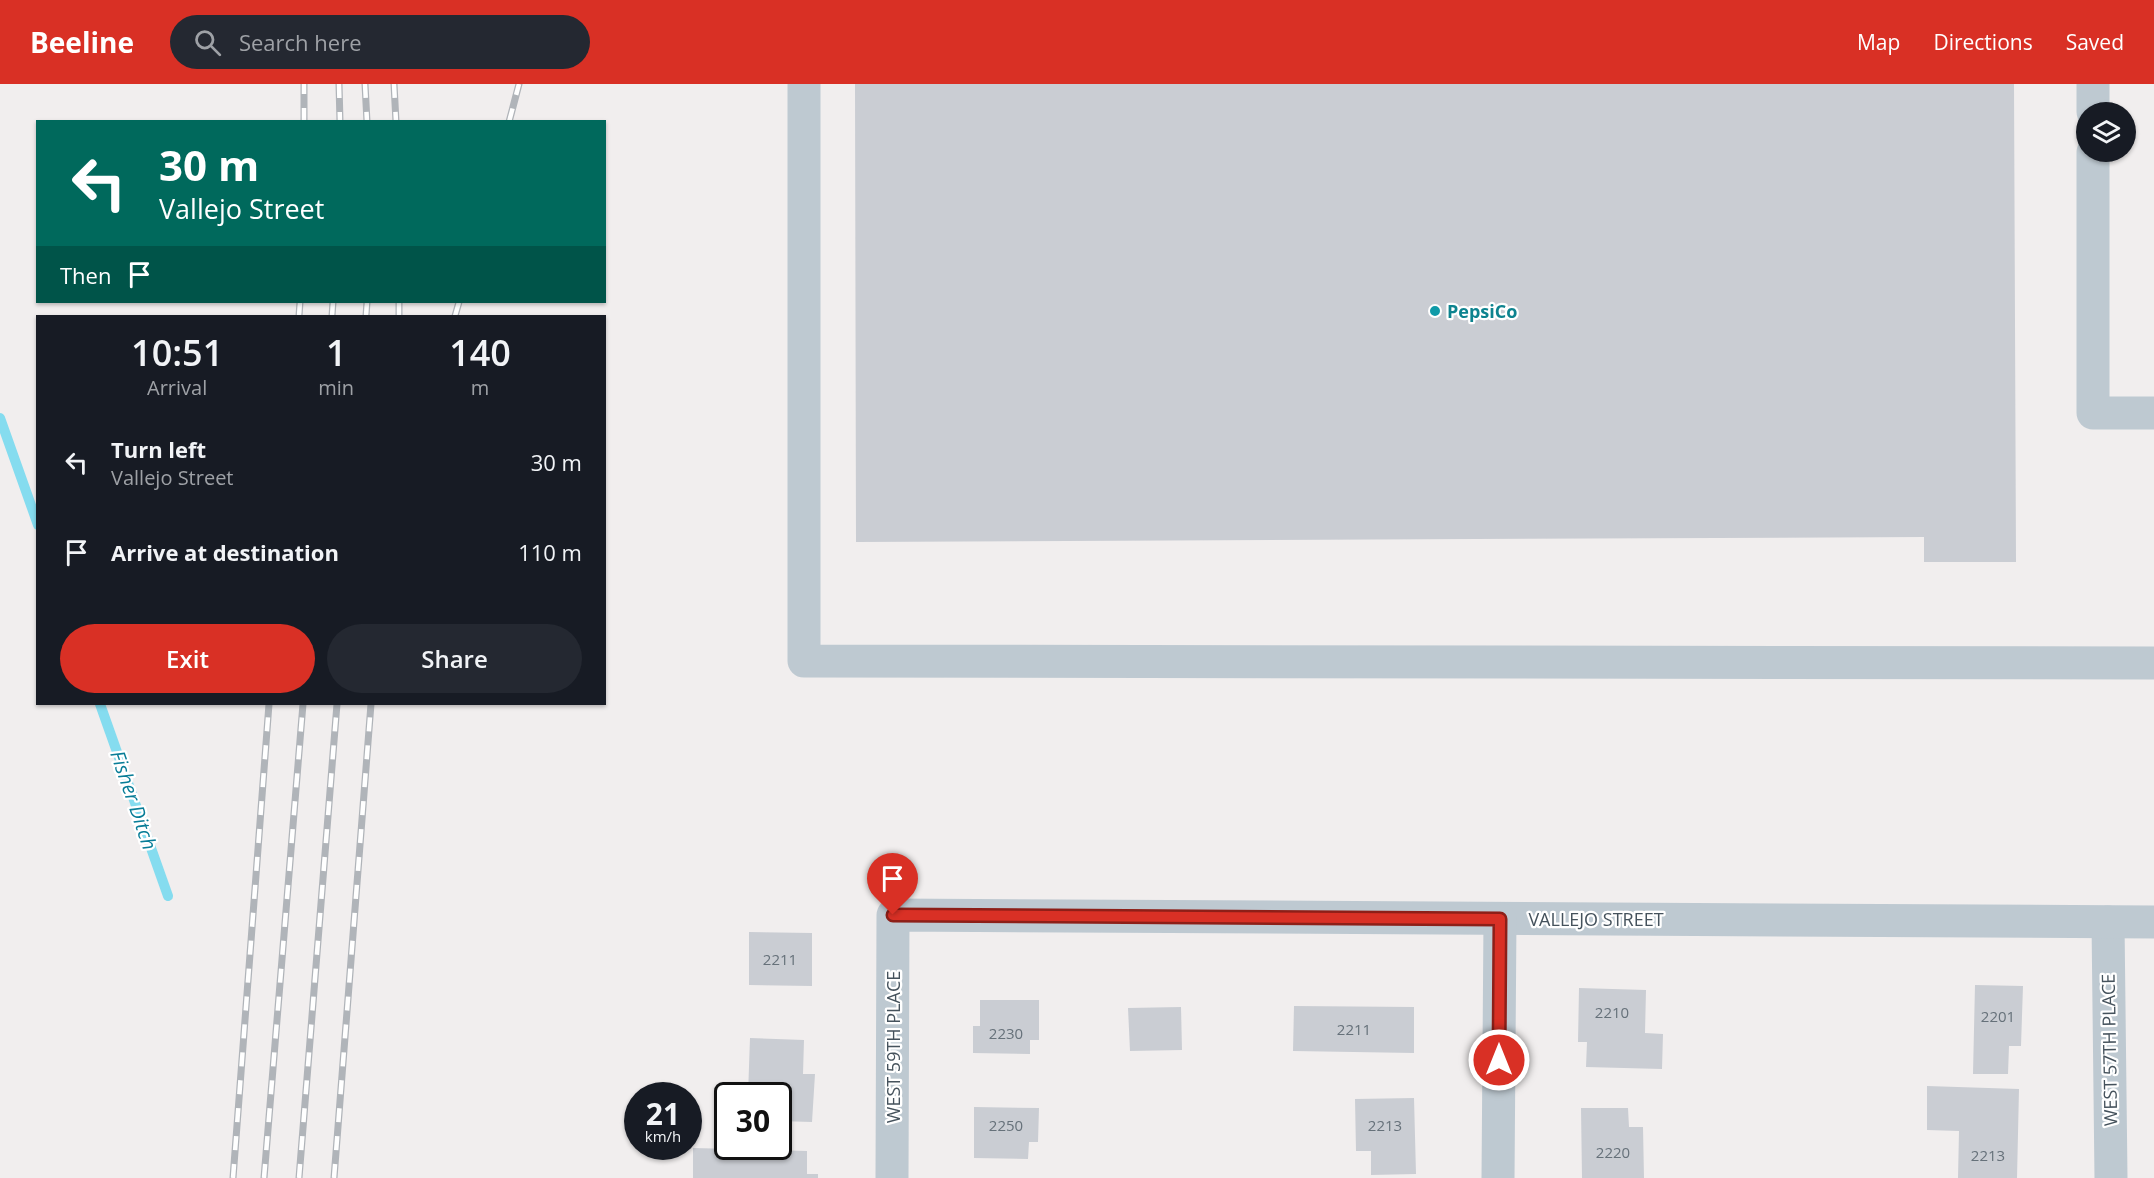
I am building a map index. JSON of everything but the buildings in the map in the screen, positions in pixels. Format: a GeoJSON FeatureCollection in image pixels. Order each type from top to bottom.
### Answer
{"type":"FeatureCollection","features":[{"type":"Feature","properties":{"kind":"street"},"geometry":{"type":"LineString","coordinates":[[804,84],[804,661],[2154,663]]}},
{"type":"Feature","properties":{"kind":"street"},"geometry":{"type":"LineString","coordinates":[[2093,84],[2093,102]]}},
{"type":"Feature","properties":{"kind":"street"},"geometry":{"type":"LineString","coordinates":[[2093,162],[2092,413],[2154,413]]}},
{"type":"Feature","properties":{"kind":"street","name":"VALLEJO STREET"},"geometry":{"type":"LineString","coordinates":[[893,915],[2154,922]]}},
{"type":"Feature","properties":{"kind":"street","name":"WEST 59TH PLACE"},"geometry":{"type":"LineString","coordinates":[[892,1178],[893,915]]}},
{"type":"Feature","properties":{"kind":"street"},"geometry":{"type":"LineString","coordinates":[[1498,1178],[1500,919]]}},
{"type":"Feature","properties":{"kind":"street","name":"WEST 57TH PLACE"},"geometry":{"type":"LineString","coordinates":[[2108,922],[2111,1178]]}},
{"type":"Feature","properties":{"kind":"waterway","name":"Fisher Ditch"},"geometry":{"type":"LineString","coordinates":[[0,418],[36,519]]}},
{"type":"Feature","properties":{"kind":"waterway","name":"Fisher Ditch"},"geometry":{"type":"LineString","coordinates":[[100,705],[168,896]]}},
{"type":"Feature","properties":{"kind":"railway"},"geometry":{"type":"LineString","coordinates":[[304,84],[304,120]]}},
{"type":"Feature","properties":{"kind":"railway"},"geometry":{"type":"LineString","coordinates":[[339,84],[340,120]]}},
{"type":"Feature","properties":{"kind":"railway"},"geometry":{"type":"LineString","coordinates":[[365,84],[367,120]]}},
{"type":"Feature","properties":{"kind":"railway"},"geometry":{"type":"LineString","coordinates":[[394,84],[396,120]]}},
{"type":"Feature","properties":{"kind":"railway"},"geometry":{"type":"LineString","coordinates":[[510,120],[519,84]]}},
{"type":"Feature","properties":{"kind":"railway"},"geometry":{"type":"LineString","coordinates":[[299,315],[300,303]]}},
{"type":"Feature","properties":{"kind":"railway"},"geometry":{"type":"LineString","coordinates":[[332,315],[333,303]]}},
{"type":"Feature","properties":{"kind":"railway"},"geometry":{"type":"LineString","coordinates":[[366,315],[367,303]]}},
{"type":"Feature","properties":{"kind":"railway"},"geometry":{"type":"LineString","coordinates":[[399,303],[399,315]]}},
{"type":"Feature","properties":{"kind":"railway"},"geometry":{"type":"LineString","coordinates":[[455,315],[459,303]]}},
{"type":"Feature","properties":{"kind":"railway"},"geometry":{"type":"LineString","coordinates":[[233,1178],[269,705]]}},
{"type":"Feature","properties":{"kind":"railway"},"geometry":{"type":"LineString","coordinates":[[264,1178],[303,705]]}},
{"type":"Feature","properties":{"kind":"railway"},"geometry":{"type":"LineString","coordinates":[[299,1178],[337,705]]}},
{"type":"Feature","properties":{"kind":"railway"},"geometry":{"type":"LineString","coordinates":[[334,1178],[371,705]]}},
{"type":"Feature","properties":{"kind":"place","name":"PepsiCo"},"geometry":{"type":"Point","coordinates":[1435,311]}},
{"type":"Feature","properties":{"kind":"route"},"geometry":{"type":"LineString","coordinates":[[893,915],[1500,919],[1499,1060]]}}]}
